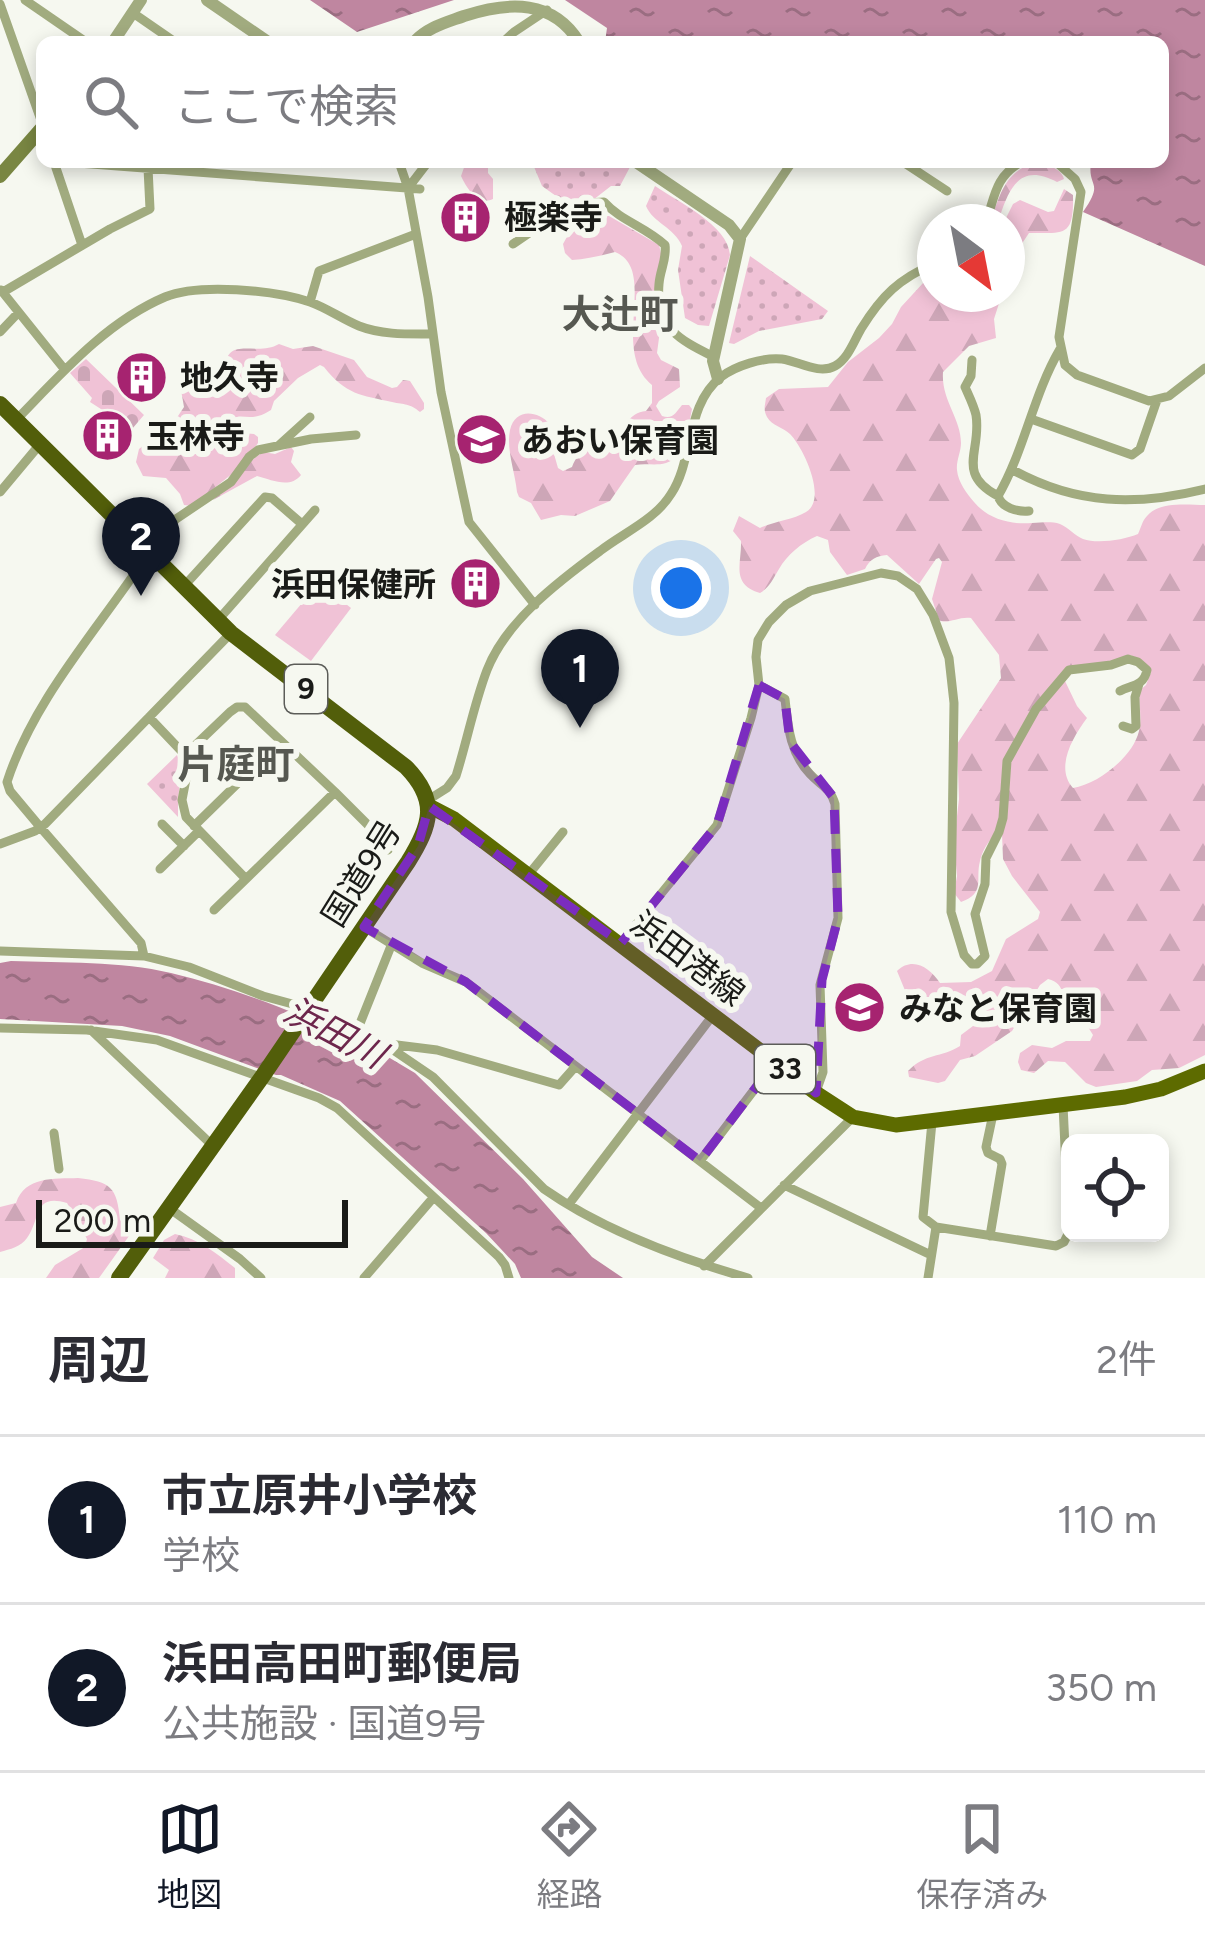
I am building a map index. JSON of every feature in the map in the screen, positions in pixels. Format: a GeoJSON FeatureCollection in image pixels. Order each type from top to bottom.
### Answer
{"type":"FeatureCollection","features":[{"type":"Feature","properties":{"kind":"highway","name":"国道9号"},"geometry":{"type":"LineString","coordinates":[[0,404],[225,626],[406,767],[429,803],[418,846],[119,1278]]}},
{"type":"Feature","properties":{"kind":"main road"},"geometry":{"type":"LineString","coordinates":[[0,176],[36,133]]}},
{"type":"Feature","properties":{"kind":"main road","name":"浜田港線"},"geometry":{"type":"LineString","coordinates":[[429,803],[530,874],[816,1094],[854,1117],[885,1124],[932,1122],[1063,1106],[1143,1094],[1205,1071]]}},
{"type":"Feature","properties":{"kind":"street"},"geometry":{"type":"LineString","coordinates":[[25,0],[77,36]]}},
{"type":"Feature","properties":{"kind":"street"},"geometry":{"type":"LineString","coordinates":[[117,36],[141,0]]}},
{"type":"Feature","properties":{"kind":"street"},"geometry":{"type":"LineString","coordinates":[[207,0],[259,36]]}},
{"type":"Feature","properties":{"kind":"street"},"geometry":{"type":"LineString","coordinates":[[420,36],[440,24],[520,2],[549,9],[576,36]]}},
{"type":"Feature","properties":{"kind":"street"},"geometry":{"type":"LineString","coordinates":[[0,4],[36,109]]}},
{"type":"Feature","properties":{"kind":"street"},"geometry":{"type":"LineString","coordinates":[[510,36],[549,9]]}},
{"type":"Feature","properties":{"kind":"street"},"geometry":{"type":"LineString","coordinates":[[133,13],[166,36]]}},
{"type":"Feature","properties":{"kind":"street"},"geometry":{"type":"LineString","coordinates":[[55,168],[82,245]]}},
{"type":"Feature","properties":{"kind":"street"},"geometry":{"type":"LineString","coordinates":[[65,370],[1,291],[151,209],[145,168]]}},
{"type":"Feature","properties":{"kind":"street"},"geometry":{"type":"LineString","coordinates":[[168,168],[414,189]]}},
{"type":"Feature","properties":{"kind":"street"},"geometry":{"type":"LineString","coordinates":[[403,168],[414,189],[416,234],[441,392],[469,522],[535,604]]}},
{"type":"Feature","properties":{"kind":"street"},"geometry":{"type":"LineString","coordinates":[[414,189],[425,168]]}},
{"type":"Feature","properties":{"kind":"street"},"geometry":{"type":"LineString","coordinates":[[645,168],[729,225],[740,239]]}},
{"type":"Feature","properties":{"kind":"street"},"geometry":{"type":"LineString","coordinates":[[718,380],[714,357],[740,239],[788,168]]}},
{"type":"Feature","properties":{"kind":"street"},"geometry":{"type":"LineString","coordinates":[[911,168],[947,191]]}},
{"type":"Feature","properties":{"kind":"street"},"geometry":{"type":"LineString","coordinates":[[991,204],[998,182],[1011,168]]}},
{"type":"Feature","properties":{"kind":"street"},"geometry":{"type":"LineString","coordinates":[[1063,168],[1081,192],[1058,337],[1065,365],[1076,375],[1149,401],[1178,390],[1205,368]]}},
{"type":"Feature","properties":{"kind":"street"},"geometry":{"type":"LineString","coordinates":[[513,244],[556,205],[604,202],[616,215],[640,225],[665,245],[658,286],[664,323],[714,357]]}},
{"type":"Feature","properties":{"kind":"street"},"geometry":{"type":"LineString","coordinates":[[310,302],[321,270],[416,234]]}},
{"type":"Feature","properties":{"kind":"street"},"geometry":{"type":"LineString","coordinates":[[429,803],[456,776],[488,667],[503,640],[535,604],[660,509],[673,492],[706,393],[730,371],[766,360],[832,368],[896,284],[917,273]]}},
{"type":"Feature","properties":{"kind":"street"},"geometry":{"type":"LineString","coordinates":[[16,419],[124,321],[170,295],[245,290],[310,302],[371,329],[432,334]]}},
{"type":"Feature","properties":{"kind":"street"},"geometry":{"type":"LineString","coordinates":[[0,332],[18,313]]}},
{"type":"Feature","properties":{"kind":"street"},"geometry":{"type":"LineString","coordinates":[[998,496],[1013,470],[1046,371],[1060,349]]}},
{"type":"Feature","properties":{"kind":"street"},"geometry":{"type":"LineString","coordinates":[[972,360],[965,387],[976,416],[972,469],[979,483],[1007,506],[1029,512]]}},
{"type":"Feature","properties":{"kind":"street"},"geometry":{"type":"LineString","coordinates":[[1031,419],[1132,455],[1140,449],[1157,400]]}},
{"type":"Feature","properties":{"kind":"street"},"geometry":{"type":"LineString","coordinates":[[278,446],[310,417]]}},
{"type":"Feature","properties":{"kind":"street"},"geometry":{"type":"LineString","coordinates":[[144,956],[141,943],[7,785],[13,762],[44,705],[176,519],[230,482],[259,450],[356,435]]}},
{"type":"Feature","properties":{"kind":"street"},"geometry":{"type":"LineString","coordinates":[[0,492],[41,442]]}},
{"type":"Feature","properties":{"kind":"street"},"geometry":{"type":"LineString","coordinates":[[1013,470],[1100,501],[1170,498],[1205,489]]}},
{"type":"Feature","properties":{"kind":"street"},"geometry":{"type":"LineString","coordinates":[[185,585],[265,497],[302,524]]}},
{"type":"Feature","properties":{"kind":"street"},"geometry":{"type":"LineString","coordinates":[[0,844],[41,828],[149,717],[315,510]]}},
{"type":"Feature","properties":{"kind":"street"},"geometry":{"type":"LineString","coordinates":[[621,944],[717,825],[759,685],[758,640],[775,614],[810,591],[872,574],[898,576],[917,590],[933,615],[949,658],[954,704],[951,912],[967,961],[977,964],[985,951],[975,914],[985,884],[986,858],[1004,818],[1007,761],[1022,732],[1069,670],[1128,659],[1147,670],[1139,684],[1120,691]]}},
{"type":"Feature","properties":{"kind":"street"},"geometry":{"type":"LineString","coordinates":[[1123,726],[1136,726],[1139,684]]}},
{"type":"Feature","properties":{"kind":"street"},"geometry":{"type":"LineString","coordinates":[[759,685],[785,700],[790,742],[808,773],[828,788],[835,804],[838,918],[820,985],[823,1072],[816,1094]]}},
{"type":"Feature","properties":{"kind":"street"},"geometry":{"type":"LineString","coordinates":[[185,755],[230,712],[241,706],[248,709],[374,830],[388,850]]}},
{"type":"Feature","properties":{"kind":"street"},"geometry":{"type":"LineString","coordinates":[[149,717],[185,755],[182,806],[246,879]]}},
{"type":"Feature","properties":{"kind":"street"},"geometry":{"type":"LineString","coordinates":[[160,869],[281,741]]}},
{"type":"Feature","properties":{"kind":"street"},"geometry":{"type":"LineString","coordinates":[[0,758],[13,762]]}},
{"type":"Feature","properties":{"kind":"street"},"geometry":{"type":"LineString","coordinates":[[214,910],[334,792]]}},
{"type":"Feature","properties":{"kind":"street"},"geometry":{"type":"LineString","coordinates":[[162,824],[184,846]]}},
{"type":"Feature","properties":{"kind":"street"},"geometry":{"type":"LineString","coordinates":[[530,874],[563,832]]}},
{"type":"Feature","properties":{"kind":"street"},"geometry":{"type":"LineString","coordinates":[[364,927],[391,946],[466,982],[761,1208]]}},
{"type":"Feature","properties":{"kind":"street"},"geometry":{"type":"LineString","coordinates":[[357,1030],[391,946]]}},
{"type":"Feature","properties":{"kind":"street"},"geometry":{"type":"LineString","coordinates":[[0,950],[144,956],[189,967],[357,1030],[433,1077],[544,1189],[593,1219],[704,1266],[748,1278]]}},
{"type":"Feature","properties":{"kind":"street"},"geometry":{"type":"LineString","coordinates":[[568,1204],[713,1015]]}},
{"type":"Feature","properties":{"kind":"street"},"geometry":{"type":"LineString","coordinates":[[0,1028],[91,1030],[157,1040],[300,1089],[337,1108],[499,1257],[509,1278]]}},
{"type":"Feature","properties":{"kind":"street"},"geometry":{"type":"LineString","coordinates":[[91,1030],[213,1146]]}},
{"type":"Feature","properties":{"kind":"street"},"geometry":{"type":"LineString","coordinates":[[383,1043],[437,1050],[559,1085],[575,1067]]}},
{"type":"Feature","properties":{"kind":"street"},"geometry":{"type":"LineString","coordinates":[[700,1161],[776,1061]]}},
{"type":"Feature","properties":{"kind":"street"},"geometry":{"type":"LineString","coordinates":[[932,1122],[922,1214],[936,1227],[1056,1246],[1068,1237],[1063,1106]]}},
{"type":"Feature","properties":{"kind":"street"},"geometry":{"type":"LineString","coordinates":[[990,1236],[1002,1164],[987,1150],[993,1114]]}},
{"type":"Feature","properties":{"kind":"street"},"geometry":{"type":"LineString","coordinates":[[704,1266],[854,1117]]}},
{"type":"Feature","properties":{"kind":"street"},"geometry":{"type":"LineString","coordinates":[[54,1133],[59,1169]]}},
{"type":"Feature","properties":{"kind":"street"},"geometry":{"type":"LineString","coordinates":[[784,1185],[931,1255]]}},
{"type":"Feature","properties":{"kind":"street"},"geometry":{"type":"LineString","coordinates":[[364,1278],[433,1198]]}},
{"type":"Feature","properties":{"kind":"street"},"geometry":{"type":"LineString","coordinates":[[169,1208],[261,1278]]}},
{"type":"Feature","properties":{"kind":"street"},"geometry":{"type":"LineString","coordinates":[[928,1278],[936,1227]]}},
{"type":"Feature","properties":{"kind":"highlighted area"},"geometry":{"type":"Polygon","coordinates":[[[759,685],[785,699],[790,742],[834,798],[838,918],[822,980],[816,1093],[776,1061],[700,1161],[466,982],[364,927],[418,846],[429,806],[621,943],[717,825],[759,685]]]}},
{"type":"Feature","properties":{"kind":"green space"},"geometry":{"type":"Polygon","coordinates":[[[464,168],[488,168],[493,199],[478,198],[461,176],[464,168]]]}},
{"type":"Feature","properties":{"kind":"green space"},"geometry":{"type":"Polygon","coordinates":[[[534,168],[629,168],[620,186],[611,186],[593,200],[563,201],[542,186],[534,168]]]}},
{"type":"Feature","properties":{"kind":"green space"},"geometry":{"type":"Polygon","coordinates":[[[1022,168],[1054,168],[1064,179],[1026,176],[1013,187],[1005,204],[996,204],[1010,179],[1022,168]]]}},
{"type":"Feature","properties":{"kind":"green space"},"geometry":{"type":"Polygon","coordinates":[[[655,186],[700,215],[727,244],[730,255],[709,326],[685,318],[678,270],[682,246],[646,206],[655,186]]]}},
{"type":"Feature","properties":{"kind":"green space"},"geometry":{"type":"Polygon","coordinates":[[[1064,189],[1073,195],[1071,219],[1064,230],[1029,233],[1025,239],[1025,204],[1013,204],[1020,200],[1048,212],[1054,211],[1064,189]]]}},
{"type":"Feature","properties":{"kind":"green space"},"geometry":{"type":"Polygon","coordinates":[[[592,216],[609,216],[659,245],[662,257],[654,294],[661,323],[657,353],[679,369],[680,387],[656,406],[666,417],[682,405],[692,409],[685,440],[673,460],[635,465],[610,501],[575,516],[541,520],[517,492],[509,437],[517,418],[533,414],[550,424],[561,442],[554,454],[563,471],[584,450],[615,439],[631,418],[652,403],[652,385],[634,352],[635,293],[627,261],[615,252],[572,260],[565,253],[568,235],[592,216]]]}},
{"type":"Feature","properties":{"kind":"green space"},"geometry":{"type":"Polygon","coordinates":[[[750,256],[828,311],[822,319],[759,331],[729,343],[750,256]]]}},
{"type":"Feature","properties":{"kind":"green space"},"geometry":{"type":"Polygon","coordinates":[[[917,290],[917,312],[996,312],[996,338],[969,346],[943,372],[960,434],[958,474],[986,513],[1016,523],[1056,523],[1083,539],[1103,541],[1138,534],[1145,518],[1159,508],[1205,505],[1205,1055],[1179,1068],[1152,1070],[1137,1081],[1096,1087],[1065,1062],[1048,1061],[1034,1073],[1021,1070],[1020,1053],[1032,1045],[1052,1048],[1066,1041],[1090,1041],[1093,1035],[1068,1017],[1061,989],[1048,979],[1012,1031],[975,1056],[960,1060],[945,1081],[909,1077],[908,1071],[921,1061],[960,1046],[961,1035],[985,1017],[987,1004],[983,997],[970,993],[941,1021],[911,1005],[897,971],[915,964],[940,983],[971,982],[992,971],[1006,939],[1038,919],[1040,912],[1003,859],[1002,834],[995,834],[984,850],[974,894],[961,902],[954,893],[957,744],[1001,678],[999,655],[971,618],[939,620],[932,599],[942,562],[939,558],[919,584],[887,555],[847,575],[830,552],[828,540],[817,536],[790,554],[760,593],[741,578],[741,541],[733,531],[739,516],[760,528],[801,515],[815,496],[801,450],[790,434],[767,417],[766,398],[779,389],[828,387],[848,362],[892,324],[917,290]],[[1130,655],[1078,666],[1065,681],[1087,718],[1066,762],[1073,788],[1113,768],[1130,750],[1139,731],[1139,691],[1151,672],[1142,660],[1130,655]]]}},
{"type":"Feature","properties":{"kind":"green space"},"geometry":{"type":"Polygon","coordinates":[[[279,344],[293,349],[313,346],[354,360],[367,377],[392,388],[410,381],[424,409],[420,412],[355,392],[320,365],[298,378],[271,410],[234,419],[231,432],[254,434],[258,443],[238,469],[192,506],[184,505],[166,478],[143,476],[136,462],[139,449],[168,436],[184,407],[181,390],[224,374],[226,361],[236,350],[279,344]]]}},
{"type":"Feature","properties":{"kind":"green space"},"geometry":{"type":"Polygon","coordinates":[[[86,359],[144,415],[132,429],[90,402],[92,398],[70,373],[86,359]]]}},
{"type":"Feature","properties":{"kind":"green space"},"geometry":{"type":"Polygon","coordinates":[[[291,447],[291,462],[301,475],[297,479],[280,482],[257,476],[213,500],[263,452],[275,454],[291,447]]]}},
{"type":"Feature","properties":{"kind":"green space"},"geometry":{"type":"Polygon","coordinates":[[[319,583],[351,608],[311,661],[275,635],[319,583]]]}},
{"type":"Feature","properties":{"kind":"green space"},"geometry":{"type":"Polygon","coordinates":[[[177,755],[182,767],[178,817],[147,784],[177,755]]]}},
{"type":"Feature","properties":{"kind":"green space"},"geometry":{"type":"Polygon","coordinates":[[[78,1178],[110,1188],[120,1220],[128,1228],[129,1236],[99,1278],[46,1278],[55,1265],[85,1247],[87,1239],[67,1203],[43,1205],[25,1241],[0,1252],[0,1207],[16,1203],[33,1183],[78,1178]]]}},
{"type":"Feature","properties":{"kind":"green space"},"geometry":{"type":"Polygon","coordinates":[[[175,1234],[221,1257],[235,1268],[235,1278],[165,1278],[169,1270],[153,1258],[164,1240],[175,1234]]]}},
{"type":"Feature","properties":{"kind":"water"},"geometry":{"type":"Polygon","coordinates":[[[310,0],[454,0],[357,32],[310,0]]]}},
{"type":"Feature","properties":{"kind":"water"},"geometry":{"type":"Polygon","coordinates":[[[565,0],[1205,0],[1205,266],[1083,212],[1094,189],[1090,168],[1169,168],[1169,36],[606,36],[607,28],[565,0]]]}},
{"type":"Feature","properties":{"kind":"water","name":"浜田川"},"geometry":{"type":"Polygon","coordinates":[[[0,963],[112,964],[171,973],[243,994],[358,1040],[359,1045],[415,1073],[523,1179],[592,1257],[623,1278],[521,1278],[515,1264],[486,1233],[340,1101],[281,1075],[170,1036],[122,1026],[0,1019],[0,963]]]}},
{"type":"Feature","properties":{"kind":"place","name":"極楽寺"},"geometry":{"type":"Point","coordinates":[465,217]}},
{"type":"Feature","properties":{"kind":"place","name":"地久寺"},"geometry":{"type":"Point","coordinates":[141,377]}},
{"type":"Feature","properties":{"kind":"place","name":"玉林寺"},"geometry":{"type":"Point","coordinates":[107,436]}},
{"type":"Feature","properties":{"kind":"place","name":"あおい保育園"},"geometry":{"type":"Point","coordinates":[482,440]}},
{"type":"Feature","properties":{"kind":"place","name":"浜田保健所"},"geometry":{"type":"Point","coordinates":[475,584]}},
{"type":"Feature","properties":{"kind":"place","name":"浜田高田町郵便局"},"geometry":{"type":"Point","coordinates":[141,596]}},
{"type":"Feature","properties":{"kind":"place","name":"市立原井小学校"},"geometry":{"type":"Point","coordinates":[580,728]}},
{"type":"Feature","properties":{"kind":"place","name":"みなと保育園"},"geometry":{"type":"Point","coordinates":[860,1008]}},
{"type":"Feature","properties":{"kind":"district","name":"大辻町"},"geometry":{"type":"Point","coordinates":[620,314]}},
{"type":"Feature","properties":{"kind":"district","name":"片庭町"},"geometry":{"type":"Point","coordinates":[236,764]}}]}
